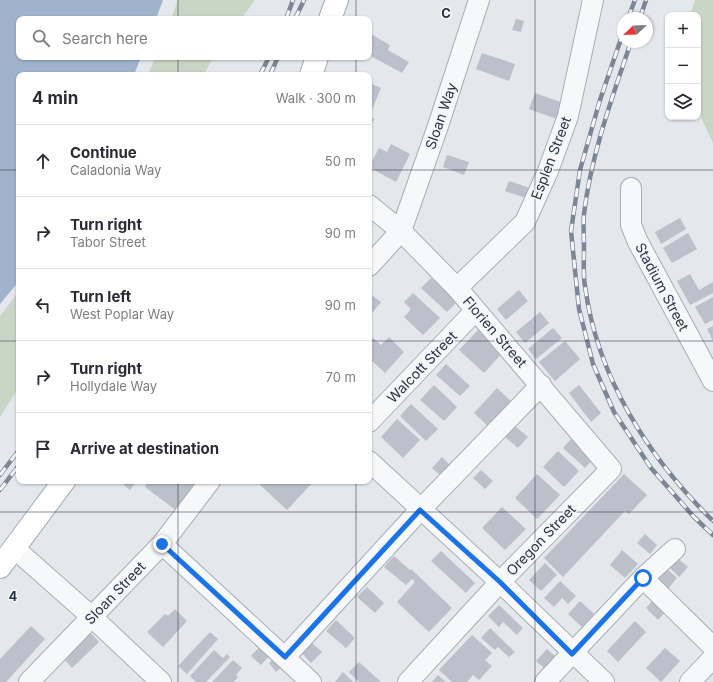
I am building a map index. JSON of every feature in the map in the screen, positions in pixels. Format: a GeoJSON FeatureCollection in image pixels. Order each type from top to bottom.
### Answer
{"type":"FeatureCollection","features":[{"type":"Feature","properties":{"kind":"main road"},"geometry":{"type":"LineString","coordinates":[[331,16],[337,0]]}},
{"type":"Feature","properties":{"kind":"main road"},"geometry":{"type":"LineString","coordinates":[[312,72],[316,60]]}},
{"type":"Feature","properties":{"kind":"main road"},"geometry":{"type":"LineString","coordinates":[[0,567],[62,484]]}},
{"type":"Feature","properties":{"kind":"street","name":"Sloan Way"},"geometry":{"type":"LineString","coordinates":[[401,231],[438,126],[479,0]]}},
{"type":"Feature","properties":{"kind":"street","name":"Esplen Street"},"geometry":{"type":"LineString","coordinates":[[457,288],[526,222],[548,171],[568,116],[593,0]]}},
{"type":"Feature","properties":{"kind":"street","name":"Stadium Street"},"geometry":{"type":"LineString","coordinates":[[631,188],[631,225],[633,231],[713,381]]}},
{"type":"Feature","properties":{"kind":"street","name":"Florien Street"},"geometry":{"type":"LineString","coordinates":[[372,207],[401,231],[457,288],[611,469]]}},
{"type":"Feature","properties":{"kind":"street"},"geometry":{"type":"LineString","coordinates":[[372,263],[401,231]]}},
{"type":"Feature","properties":{"kind":"street","name":"Walcott Street"},"geometry":{"type":"LineString","coordinates":[[372,419],[475,311]]}},
{"type":"Feature","properties":{"kind":"street"},"geometry":{"type":"LineString","coordinates":[[285,657],[420,510],[540,385]]}},
{"type":"Feature","properties":{"kind":"street"},"geometry":{"type":"LineString","coordinates":[[372,464],[420,510],[500,582],[572,654],[604,682]]}},
{"type":"Feature","properties":{"kind":"street","name":"Oregon Street"},"geometry":{"type":"LineString","coordinates":[[408,682],[500,582],[611,469]]}},
{"type":"Feature","properties":{"kind":"street","name":"Sloan Street"},"geometry":{"type":"LineString","coordinates":[[29,682],[162,544],[208,484]]}},
{"type":"Feature","properties":{"kind":"street"},"geometry":{"type":"LineString","coordinates":[[162,544],[311,682]]}},
{"type":"Feature","properties":{"kind":"street"},"geometry":{"type":"LineString","coordinates":[[14,548],[92,617],[161,682]]}},
{"type":"Feature","properties":{"kind":"street"},"geometry":{"type":"LineString","coordinates":[[545,682],[643,578],[675,549]]}},
{"type":"Feature","properties":{"kind":"street"},"geometry":{"type":"LineString","coordinates":[[643,578],[713,647]]}},
{"type":"Feature","properties":{"kind":"street"},"geometry":{"type":"LineString","coordinates":[[690,682],[713,658]]}},
{"type":"Feature","properties":{"kind":"green space"},"geometry":{"type":"Polygon","coordinates":[[[178,0],[255,0],[243,16],[172,16],[178,0]]]}},
{"type":"Feature","properties":{"kind":"green space"},"geometry":{"type":"Polygon","coordinates":[[[695,0],[713,0],[713,143],[701,117],[701,12],[691,12],[695,0]]]}},
{"type":"Feature","properties":{"kind":"green space"},"geometry":{"type":"Polygon","coordinates":[[[154,60],[212,60],[206,72],[149,72],[154,60]]]}},
{"type":"Feature","properties":{"kind":"green space"},"geometry":{"type":"Polygon","coordinates":[[[16,295],[16,392],[0,417],[0,316],[16,295]]]}},
{"type":"Feature","properties":{"kind":"water"},"geometry":{"type":"Polygon","coordinates":[[[0,0],[163,0],[157,16],[16,16],[16,60],[140,60],[135,72],[16,72],[16,285],[0,304],[0,0]]]}},
{"type":"Feature","properties":{"kind":"building"},"geometry":{"type":"Polygon","coordinates":[[[516,19],[524,21],[521,32],[512,30],[516,19]]]}},
{"type":"Feature","properties":{"kind":"building"},"geometry":{"type":"Polygon","coordinates":[[[372,35],[390,45],[388,50],[409,62],[402,73],[372,57],[372,35]]]}},
{"type":"Feature","properties":{"kind":"building"},"geometry":{"type":"Polygon","coordinates":[[[482,53],[515,64],[509,81],[476,69],[482,53]]]}},
{"type":"Feature","properties":{"kind":"building"},"geometry":{"type":"Polygon","coordinates":[[[372,84],[381,88],[372,110],[372,84]]]}},
{"type":"Feature","properties":{"kind":"building"},"geometry":{"type":"Polygon","coordinates":[[[535,93],[563,103],[557,119],[529,109],[535,93]]]}},
{"type":"Feature","properties":{"kind":"building"},"geometry":{"type":"Polygon","coordinates":[[[391,144],[410,154],[396,182],[372,169],[372,161],[379,148],[387,152],[391,144]]]}},
{"type":"Feature","properties":{"kind":"building"},"geometry":{"type":"Polygon","coordinates":[[[447,155],[469,162],[464,175],[443,167],[447,155]]]}},
{"type":"Feature","properties":{"kind":"building"},"geometry":{"type":"Polygon","coordinates":[[[509,181],[530,188],[526,198],[505,191],[509,181]]]}},
{"type":"Feature","properties":{"kind":"building"},"geometry":{"type":"Polygon","coordinates":[[[680,218],[686,229],[661,244],[655,232],[680,218]]]}},
{"type":"Feature","properties":{"kind":"building"},"geometry":{"type":"Polygon","coordinates":[[[688,233],[697,249],[672,263],[663,248],[688,233]]]}},
{"type":"Feature","properties":{"kind":"building"},"geometry":{"type":"Polygon","coordinates":[[[690,274],[699,290],[713,282],[713,293],[690,305],[677,281],[690,274]]]}},
{"type":"Feature","properties":{"kind":"building"},"geometry":{"type":"Polygon","coordinates":[[[431,278],[457,302],[447,312],[421,288],[431,278]]]}},
{"type":"Feature","properties":{"kind":"building"},"geometry":{"type":"Polygon","coordinates":[[[519,290],[528,301],[506,320],[497,309],[519,290]]]}},
{"type":"Feature","properties":{"kind":"building"},"geometry":{"type":"Polygon","coordinates":[[[413,293],[440,318],[423,335],[404,317],[411,309],[404,302],[413,293]]]}},
{"type":"Feature","properties":{"kind":"building"},"geometry":{"type":"Polygon","coordinates":[[[372,295],[381,302],[372,313],[372,295]]]}},
{"type":"Feature","properties":{"kind":"building"},"geometry":{"type":"Polygon","coordinates":[[[713,297],[713,320],[705,324],[695,307],[713,297]]]}},
{"type":"Feature","properties":{"kind":"building"},"geometry":{"type":"Polygon","coordinates":[[[540,312],[549,323],[525,343],[516,332],[540,312]]]}},
{"type":"Feature","properties":{"kind":"building"},"geometry":{"type":"Polygon","coordinates":[[[713,326],[713,341],[707,329],[713,326]]]}},
{"type":"Feature","properties":{"kind":"building"},"geometry":{"type":"Polygon","coordinates":[[[480,328],[504,351],[484,373],[459,350],[480,328]]]}},
{"type":"Feature","properties":{"kind":"building"},"geometry":{"type":"Polygon","coordinates":[[[553,328],[562,338],[536,359],[528,349],[553,328]]]}},
{"type":"Feature","properties":{"kind":"building"},"geometry":{"type":"Polygon","coordinates":[[[389,337],[404,352],[385,373],[372,361],[372,339],[373,338],[381,345],[389,337]]]}},
{"type":"Feature","properties":{"kind":"building"},"geometry":{"type":"Polygon","coordinates":[[[565,341],[580,359],[555,381],[539,362],[565,341]]]}},
{"type":"Feature","properties":{"kind":"building"},"geometry":{"type":"Polygon","coordinates":[[[446,364],[470,386],[460,396],[436,375],[446,364]]]}},
{"type":"Feature","properties":{"kind":"building"},"geometry":{"type":"Polygon","coordinates":[[[434,385],[457,407],[444,421],[420,400],[434,385]]]}},
{"type":"Feature","properties":{"kind":"building"},"geometry":{"type":"Polygon","coordinates":[[[579,385],[601,413],[591,422],[569,393],[579,385]]]}},
{"type":"Feature","properties":{"kind":"building"},"geometry":{"type":"Polygon","coordinates":[[[497,388],[513,403],[490,428],[474,413],[497,388]]]}},
{"type":"Feature","properties":{"kind":"building"},"geometry":{"type":"Polygon","coordinates":[[[411,404],[438,429],[426,441],[400,416],[411,404]]]}},
{"type":"Feature","properties":{"kind":"building"},"geometry":{"type":"Polygon","coordinates":[[[397,419],[420,440],[403,458],[381,437],[397,419]]]}},
{"type":"Feature","properties":{"kind":"building"},"geometry":{"type":"Polygon","coordinates":[[[515,426],[528,437],[518,448],[505,437],[515,426]]]}},
{"type":"Feature","properties":{"kind":"building"},"geometry":{"type":"Polygon","coordinates":[[[573,437],[595,457],[585,468],[563,448],[573,437]]]}},
{"type":"Feature","properties":{"kind":"building"},"geometry":{"type":"Polygon","coordinates":[[[558,451],[579,471],[564,487],[543,467],[558,451]]]}},
{"type":"Feature","properties":{"kind":"building"},"geometry":{"type":"Polygon","coordinates":[[[442,457],[452,467],[442,477],[432,468],[442,457]]]}},
{"type":"Feature","properties":{"kind":"building"},"geometry":{"type":"Polygon","coordinates":[[[481,470],[493,481],[485,489],[473,478],[481,470]]]}},
{"type":"Feature","properties":{"kind":"building"},"geometry":{"type":"Polygon","coordinates":[[[537,474],[560,495],[537,519],[515,498],[537,474]]]}},
{"type":"Feature","properties":{"kind":"building"},"geometry":{"type":"Polygon","coordinates":[[[624,474],[647,495],[629,514],[625,511],[563,577],[544,558],[624,474]]]}},
{"type":"Feature","properties":{"kind":"building"},"geometry":{"type":"Polygon","coordinates":[[[123,484],[135,484],[130,490],[123,484]]]}},
{"type":"Feature","properties":{"kind":"building"},"geometry":{"type":"Polygon","coordinates":[[[147,484],[198,484],[177,511],[145,487],[147,484]]]}},
{"type":"Feature","properties":{"kind":"building"},"geometry":{"type":"Polygon","coordinates":[[[259,484],[311,484],[287,510],[259,484]]]}},
{"type":"Feature","properties":{"kind":"building"},"geometry":{"type":"Polygon","coordinates":[[[502,507],[526,529],[505,550],[482,528],[502,507]]]}},
{"type":"Feature","properties":{"kind":"building"},"geometry":{"type":"Polygon","coordinates":[[[645,534],[657,545],[650,554],[637,543],[645,534]]]}},
{"type":"Feature","properties":{"kind":"building"},"geometry":{"type":"Polygon","coordinates":[[[622,550],[638,564],[625,578],[610,565],[622,550]]]}},
{"type":"Feature","properties":{"kind":"building"},"geometry":{"type":"Polygon","coordinates":[[[441,551],[475,583],[466,593],[431,561],[441,551]]]}},
{"type":"Feature","properties":{"kind":"building"},"geometry":{"type":"Polygon","coordinates":[[[394,556],[410,570],[411,569],[452,608],[429,632],[397,602],[415,582],[412,579],[406,585],[384,567],[394,556]]]}},
{"type":"Feature","properties":{"kind":"building"},"geometry":{"type":"Polygon","coordinates":[[[676,557],[688,567],[679,577],[668,566],[676,557]]]}},
{"type":"Feature","properties":{"kind":"building"},"geometry":{"type":"Polygon","coordinates":[[[545,563],[557,575],[541,591],[529,580],[545,563]]]}},
{"type":"Feature","properties":{"kind":"building"},"geometry":{"type":"Polygon","coordinates":[[[666,568],[677,578],[668,589],[656,578],[666,568]]]}},
{"type":"Feature","properties":{"kind":"building"},"geometry":{"type":"Polygon","coordinates":[[[560,581],[576,596],[568,604],[562,598],[554,607],[544,598],[560,581]]]}},
{"type":"Feature","properties":{"kind":"building"},"geometry":{"type":"Polygon","coordinates":[[[367,587],[384,603],[375,613],[357,597],[367,587]]]}},
{"type":"Feature","properties":{"kind":"building"},"geometry":{"type":"Polygon","coordinates":[[[656,597],[669,608],[658,620],[646,608],[656,597]]]}},
{"type":"Feature","properties":{"kind":"building"},"geometry":{"type":"Polygon","coordinates":[[[580,601],[594,614],[582,627],[568,614],[580,601]]]}},
{"type":"Feature","properties":{"kind":"building"},"geometry":{"type":"Polygon","coordinates":[[[499,605],[523,628],[517,635],[503,622],[499,627],[488,616],[499,605]]]}},
{"type":"Feature","properties":{"kind":"building"},"geometry":{"type":"Polygon","coordinates":[[[175,609],[187,621],[163,647],[147,632],[165,614],[168,616],[175,609]]]}},
{"type":"Feature","properties":{"kind":"building"},"geometry":{"type":"Polygon","coordinates":[[[336,620],[355,638],[346,648],[326,631],[336,620]]]}},
{"type":"Feature","properties":{"kind":"building"},"geometry":{"type":"Polygon","coordinates":[[[635,621],[646,632],[618,662],[607,651],[635,621]]]}},
{"type":"Feature","properties":{"kind":"building"},"geometry":{"type":"Polygon","coordinates":[[[31,626],[45,639],[6,682],[0,682],[0,659],[31,626]]]}},
{"type":"Feature","properties":{"kind":"building"},"geometry":{"type":"Polygon","coordinates":[[[490,628],[515,652],[509,657],[498,647],[495,650],[481,638],[490,628]]]}},
{"type":"Feature","properties":{"kind":"building"},"geometry":{"type":"Polygon","coordinates":[[[88,630],[99,642],[72,668],[63,658],[88,630]]]}},
{"type":"Feature","properties":{"kind":"building"},"geometry":{"type":"Polygon","coordinates":[[[210,632],[218,639],[187,674],[178,666],[210,632]]]}},
{"type":"Feature","properties":{"kind":"building"},"geometry":{"type":"Polygon","coordinates":[[[472,635],[492,653],[485,660],[492,666],[479,680],[473,675],[467,682],[452,682],[439,670],[472,635]]]}},
{"type":"Feature","properties":{"kind":"building"},"geometry":{"type":"Polygon","coordinates":[[[264,642],[274,651],[261,665],[251,656],[264,642]]]}},
{"type":"Feature","properties":{"kind":"building"},"geometry":{"type":"Polygon","coordinates":[[[311,642],[322,652],[311,663],[301,652],[311,642]]]}},
{"type":"Feature","properties":{"kind":"building"},"geometry":{"type":"Polygon","coordinates":[[[665,648],[680,661],[661,682],[646,668],[665,648]]]}},
{"type":"Feature","properties":{"kind":"building"},"geometry":{"type":"Polygon","coordinates":[[[547,649],[555,656],[544,668],[536,661],[547,649]]]}},
{"type":"Feature","properties":{"kind":"building"},"geometry":{"type":"Polygon","coordinates":[[[214,650],[223,658],[227,654],[230,657],[206,682],[196,682],[190,676],[214,650]]]}},
{"type":"Feature","properties":{"kind":"building"},"geometry":{"type":"Polygon","coordinates":[[[279,654],[286,663],[276,672],[269,663],[279,654]]]}},
{"type":"Feature","properties":{"kind":"building"},"geometry":{"type":"Polygon","coordinates":[[[233,660],[242,668],[236,675],[238,677],[234,682],[212,682],[233,660]]]}},
{"type":"Feature","properties":{"kind":"building"},"geometry":{"type":"Polygon","coordinates":[[[359,662],[381,682],[359,682],[349,672],[359,662]]]}},
{"type":"Feature","properties":{"kind":"building"},"geometry":{"type":"Polygon","coordinates":[[[343,672],[353,682],[335,682],[343,672]]]}},
{"type":"Feature","properties":{"kind":"building"},"geometry":{"type":"Polygon","coordinates":[[[438,675],[446,682],[432,682],[438,675]]]}},
{"type":"Feature","properties":{"kind":"railway"},"geometry":{"type":"LineString","coordinates":[[287,16],[293,0]]}},
{"type":"Feature","properties":{"kind":"railway"},"geometry":{"type":"LineString","coordinates":[[296,16],[304,0]]}},
{"type":"Feature","properties":{"kind":"railway"},"geometry":{"type":"LineString","coordinates":[[630,12],[635,0]]}},
{"type":"Feature","properties":{"kind":"railway"},"geometry":{"type":"LineString","coordinates":[[642,12],[646,0]]}},
{"type":"Feature","properties":{"kind":"railway"},"geometry":{"type":"LineString","coordinates":[[618,48],[600,100],[580,170],[571,231],[579,309],[593,364],[614,412],[651,468],[694,517],[713,535]]}},
{"type":"Feature","properties":{"kind":"railway"},"geometry":{"type":"LineString","coordinates":[[629,48],[603,127],[587,192],[584,214],[584,273],[591,320],[601,352],[629,414],[647,443],[667,470],[713,521]]}},
{"type":"Feature","properties":{"kind":"railway"},"geometry":{"type":"LineString","coordinates":[[262,72],[268,60]]}},
{"type":"Feature","properties":{"kind":"railway"},"geometry":{"type":"LineString","coordinates":[[271,72],[277,60]]}},
{"type":"Feature","properties":{"kind":"railway"},"geometry":{"type":"LineString","coordinates":[[0,475],[16,454]]}},
{"type":"Feature","properties":{"kind":"railway"},"geometry":{"type":"LineString","coordinates":[[0,490],[16,469]]}},
{"type":"Feature","properties":{"kind":"route"},"geometry":{"type":"LineString","coordinates":[[162,544],[285,657],[420,510],[500,582],[572,654],[643,578]]}}]}
